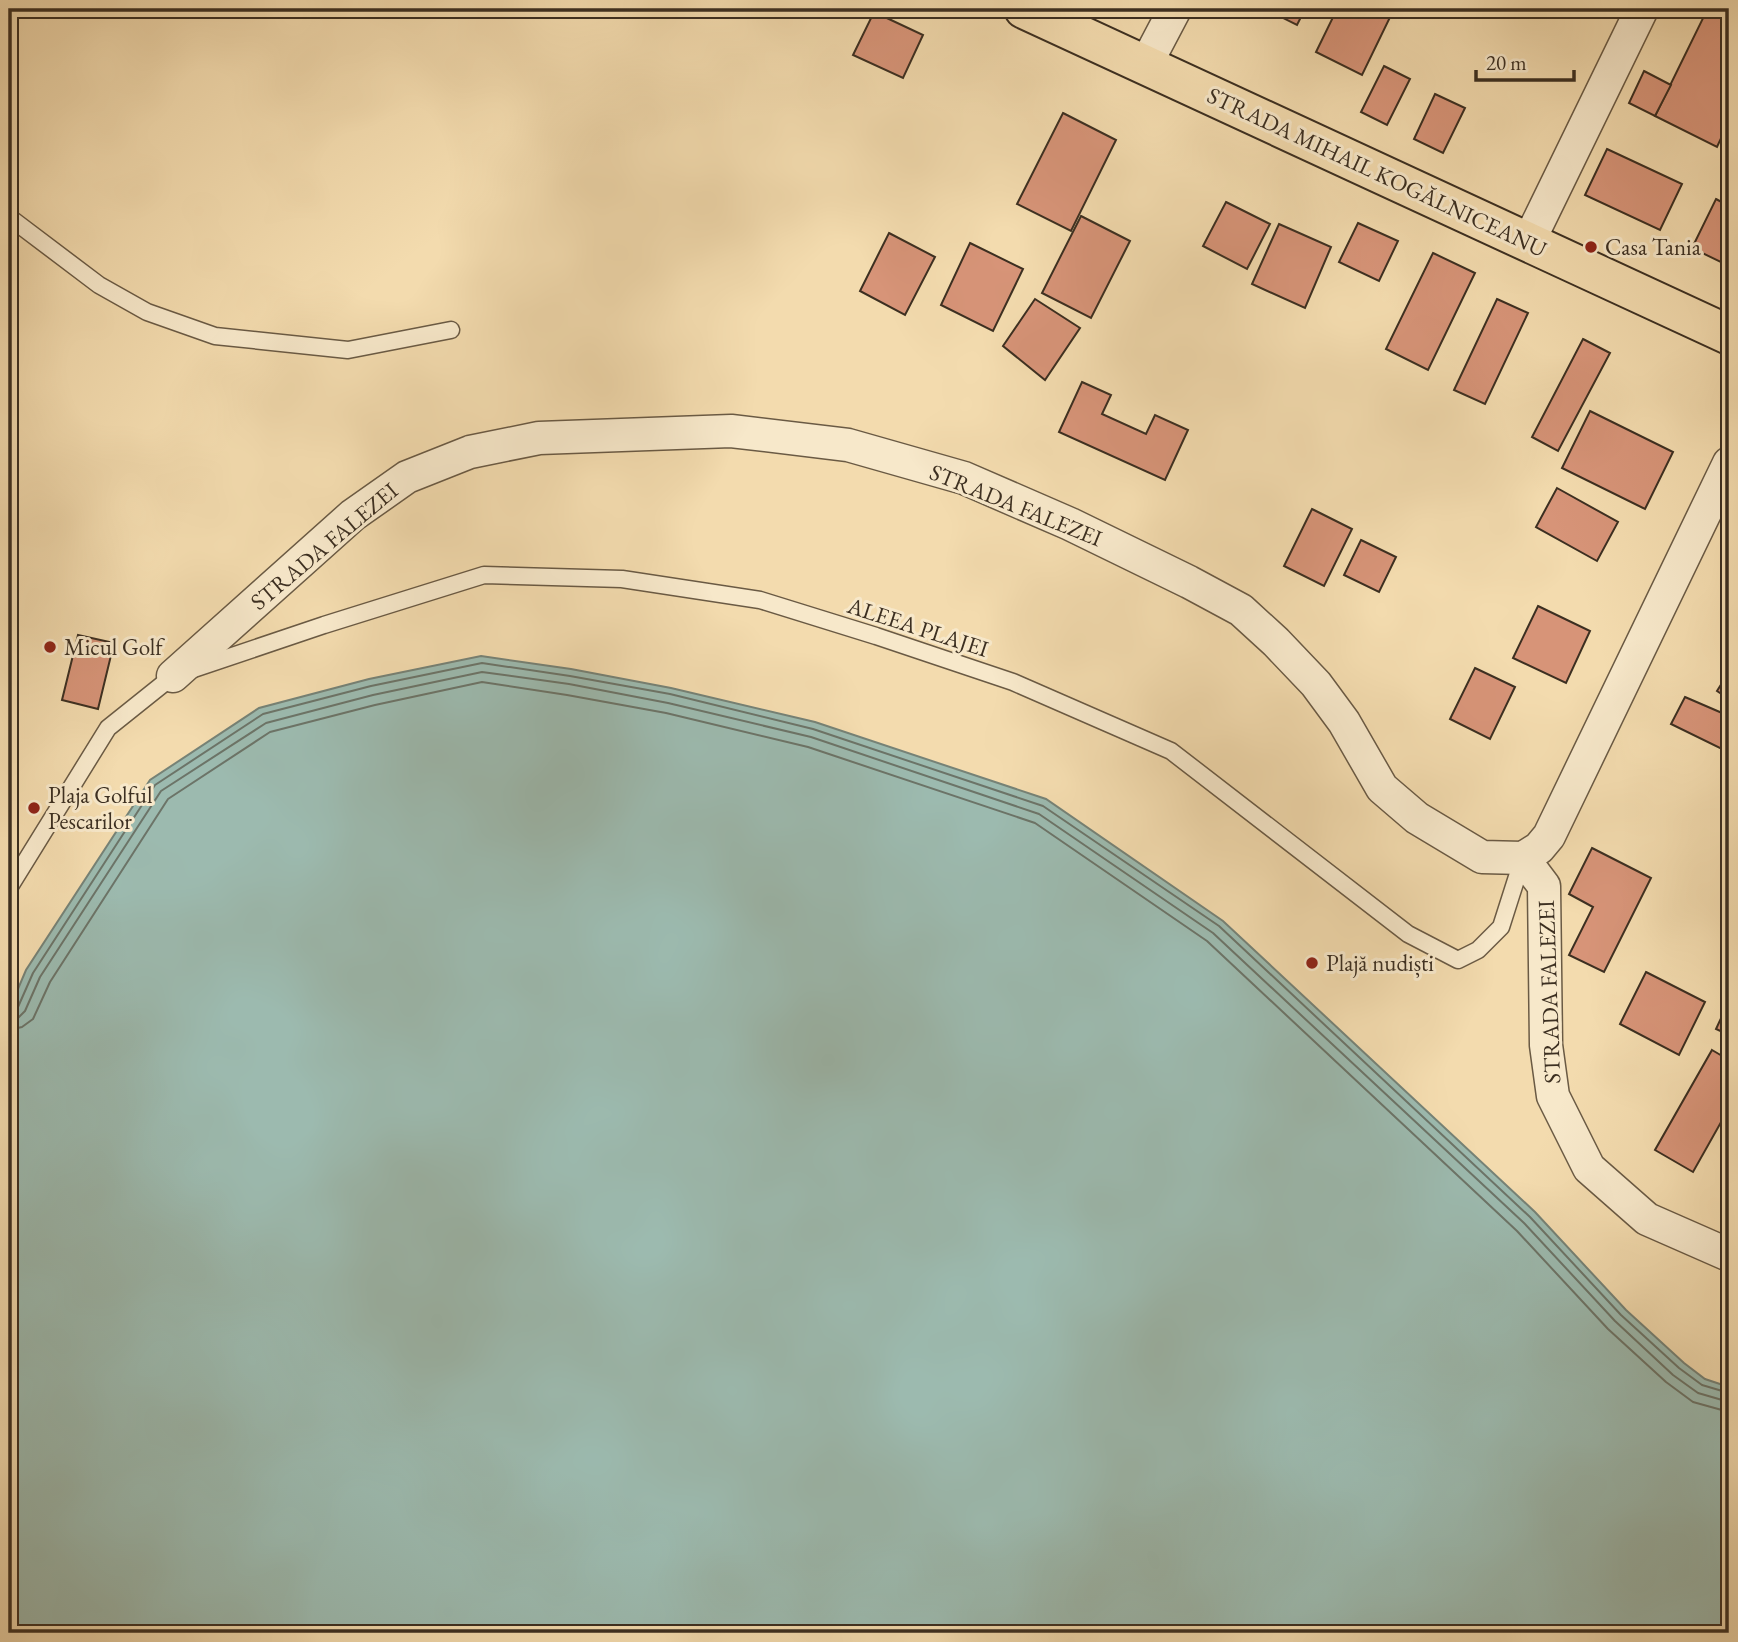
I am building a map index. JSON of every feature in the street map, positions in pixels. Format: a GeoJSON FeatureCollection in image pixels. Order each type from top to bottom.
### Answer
{"type":"FeatureCollection","features":[{"type":"Feature","properties":{"kind":"highway","name":"STRADA MIHAIL KOGĂLNICEANU"},"geometry":{"type":"LineString","coordinates":[[1024,9],[1729,335]]}},
{"type":"Feature","properties":{"kind":"street"},"geometry":{"type":"LineString","coordinates":[[1145,66],[1175,9]]}},
{"type":"Feature","properties":{"kind":"street"},"geometry":{"type":"LineString","coordinates":[[1529,241],[1642,9]]}},
{"type":"Feature","properties":{"kind":"street","name":"STRADA FALEZEI"},"geometry":{"type":"LineString","coordinates":[[173,676],[353,515],[407,477],[470,452],[539,438],[731,430],[848,444],[964,478],[1070,524],[1241,610],[1316,684],[1344,722],[1382,788],[1417,818],[1482,857],[1524,858],[1544,886],[1546,1045],[1553,1096],[1589,1168],[1647,1219],[1729,1255]]}},
{"type":"Feature","properties":{"kind":"street"},"geometry":{"type":"LineString","coordinates":[[1524,858],[1539,848],[1549,836],[1729,463]]}},
{"type":"Feature","properties":{"kind":"lane"},"geometry":{"type":"LineString","coordinates":[[9,218],[99,285],[147,312],[215,336],[348,350],[451,330]]}},
{"type":"Feature","properties":{"kind":"lane","name":"ALEEA PLAJEI"},"geometry":{"type":"LineString","coordinates":[[173,676],[484,575],[622,579],[760,600],[876,636],[1013,682],[1171,751],[1408,934],[1458,960],[1478,950],[1501,927],[1524,858]]}},
{"type":"Feature","properties":{"kind":"lane"},"geometry":{"type":"LineString","coordinates":[[9,888],[108,728],[173,676]]}},
{"type":"Feature","properties":{"kind":"water"},"geometry":{"type":"Polygon","coordinates":[[[481,656],[571,669],[671,688],[815,722],[1046,799],[1223,921],[1535,1212],[1626,1310],[1705,1379],[1729,1387],[1729,1633],[9,1633],[9,1010],[26,970],[150,780],[259,708],[369,679],[481,656]]]}},
{"type":"Feature","properties":{"kind":"building"},"geometry":{"type":"Polygon","coordinates":[[[1265,9],[1305,9],[1297,25],[1265,9]]]}},
{"type":"Feature","properties":{"kind":"building"},"geometry":{"type":"Polygon","coordinates":[[[1337,9],[1394,9],[1362,75],[1316,52],[1337,9]]]}},
{"type":"Feature","properties":{"kind":"building"},"geometry":{"type":"Polygon","coordinates":[[[1707,10],[1729,21],[1729,121],[1717,147],[1655,116],[1707,10]]]}},
{"type":"Feature","properties":{"kind":"building"},"geometry":{"type":"Polygon","coordinates":[[[874,12],[923,35],[903,78],[853,55],[874,12]]]}},
{"type":"Feature","properties":{"kind":"building"},"geometry":{"type":"Polygon","coordinates":[[[1384,66],[1410,79],[1387,125],[1361,112],[1384,66]]]}},
{"type":"Feature","properties":{"kind":"building"},"geometry":{"type":"Polygon","coordinates":[[[1644,71],[1671,85],[1655,116],[1629,103],[1644,71]]]}},
{"type":"Feature","properties":{"kind":"building"},"geometry":{"type":"Polygon","coordinates":[[[1435,94],[1465,108],[1443,153],[1414,139],[1435,94]]]}},
{"type":"Feature","properties":{"kind":"building"},"geometry":{"type":"Polygon","coordinates":[[[1063,113],[1116,140],[1071,231],[1017,204],[1063,113]]]}},
{"type":"Feature","properties":{"kind":"building"},"geometry":{"type":"Polygon","coordinates":[[[1607,149],[1682,184],[1660,230],[1585,195],[1607,149]]]}},
{"type":"Feature","properties":{"kind":"building"},"geometry":{"type":"Polygon","coordinates":[[[1716,199],[1729,206],[1729,266],[1692,248],[1716,199]]]}},
{"type":"Feature","properties":{"kind":"building"},"geometry":{"type":"Polygon","coordinates":[[[1226,202],[1270,224],[1247,269],[1203,246],[1226,202]]]}},
{"type":"Feature","properties":{"kind":"building"},"geometry":{"type":"Polygon","coordinates":[[[1081,216],[1130,241],[1091,318],[1042,293],[1081,216]]]}},
{"type":"Feature","properties":{"kind":"building"},"geometry":{"type":"Polygon","coordinates":[[[1358,223],[1398,241],[1379,281],[1339,262],[1358,223]]]}},
{"type":"Feature","properties":{"kind":"building"},"geometry":{"type":"Polygon","coordinates":[[[1279,224],[1331,247],[1305,308],[1252,284],[1279,224]]]}},
{"type":"Feature","properties":{"kind":"building"},"geometry":{"type":"Polygon","coordinates":[[[889,233],[935,257],[905,315],[860,291],[889,233]]]}},
{"type":"Feature","properties":{"kind":"building"},"geometry":{"type":"Polygon","coordinates":[[[970,243],[1023,269],[993,331],[941,305],[970,243]]]}},
{"type":"Feature","properties":{"kind":"building"},"geometry":{"type":"Polygon","coordinates":[[[1433,253],[1475,273],[1428,370],[1386,349],[1433,253]]]}},
{"type":"Feature","properties":{"kind":"building"},"geometry":{"type":"Polygon","coordinates":[[[1035,299],[1080,328],[1045,380],[1003,346],[1035,299]]]}},
{"type":"Feature","properties":{"kind":"building"},"geometry":{"type":"Polygon","coordinates":[[[1497,299],[1528,313],[1485,404],[1454,390],[1497,299]]]}},
{"type":"Feature","properties":{"kind":"building"},"geometry":{"type":"Polygon","coordinates":[[[1583,339],[1610,353],[1558,451],[1532,437],[1583,339]]]}},
{"type":"Feature","properties":{"kind":"building"},"geometry":{"type":"Polygon","coordinates":[[[1082,382],[1111,395],[1102,414],[1146,434],[1155,415],[1188,430],[1165,480],[1059,432],[1082,382]]]}},
{"type":"Feature","properties":{"kind":"building"},"geometry":{"type":"Polygon","coordinates":[[[1590,411],[1673,452],[1645,509],[1562,468],[1590,411]]]}},
{"type":"Feature","properties":{"kind":"building"},"geometry":{"type":"Polygon","coordinates":[[[1557,488],[1618,522],[1597,561],[1536,527],[1557,488]]]}},
{"type":"Feature","properties":{"kind":"building"},"geometry":{"type":"Polygon","coordinates":[[[1312,509],[1352,529],[1324,586],[1284,566],[1312,509]]]}},
{"type":"Feature","properties":{"kind":"building"},"geometry":{"type":"Polygon","coordinates":[[[1361,540],[1396,557],[1379,592],[1344,575],[1361,540]]]}},
{"type":"Feature","properties":{"kind":"building"},"geometry":{"type":"Polygon","coordinates":[[[1538,606],[1590,631],[1566,683],[1513,658],[1538,606]]]}},
{"type":"Feature","properties":{"kind":"building"},"geometry":{"type":"Polygon","coordinates":[[[78,635],[114,643],[98,709],[62,700],[78,635]]]}},
{"type":"Feature","properties":{"kind":"building"},"geometry":{"type":"Polygon","coordinates":[[[1475,668],[1515,687],[1490,739],[1450,719],[1475,668]]]}},
{"type":"Feature","properties":{"kind":"building"},"geometry":{"type":"Polygon","coordinates":[[[1729,672],[1729,699],[1717,691],[1729,672]]]}},
{"type":"Feature","properties":{"kind":"building"},"geometry":{"type":"Polygon","coordinates":[[[1685,697],[1729,716],[1729,742],[1724,750],[1671,724],[1685,697]]]}},
{"type":"Feature","properties":{"kind":"building"},"geometry":{"type":"Polygon","coordinates":[[[1592,848],[1651,878],[1604,972],[1569,955],[1593,907],[1569,894],[1592,848]]]}},
{"type":"Feature","properties":{"kind":"building"},"geometry":{"type":"Polygon","coordinates":[[[1646,972],[1705,1002],[1679,1055],[1620,1024],[1646,972]]]}},
{"type":"Feature","properties":{"kind":"building"},"geometry":{"type":"Polygon","coordinates":[[[1729,1001],[1729,1035],[1716,1029],[1729,1001]]]}},
{"type":"Feature","properties":{"kind":"building"},"geometry":{"type":"Polygon","coordinates":[[[1712,1050],[1729,1060],[1729,1108],[1693,1172],[1655,1150],[1712,1050]]]}},
{"type":"Feature","properties":{"kind":"place","name":"Casa Tania"},"geometry":{"type":"Point","coordinates":[1591,247]}},
{"type":"Feature","properties":{"kind":"place","name":"Micul Golf"},"geometry":{"type":"Point","coordinates":[50,647]}},
{"type":"Feature","properties":{"kind":"place","name":"Plaja Golful Pescarilor"},"geometry":{"type":"Point","coordinates":[34,808]}},
{"type":"Feature","properties":{"kind":"place","name":"Plajă nudiști"},"geometry":{"type":"Point","coordinates":[1312,963]}}]}
